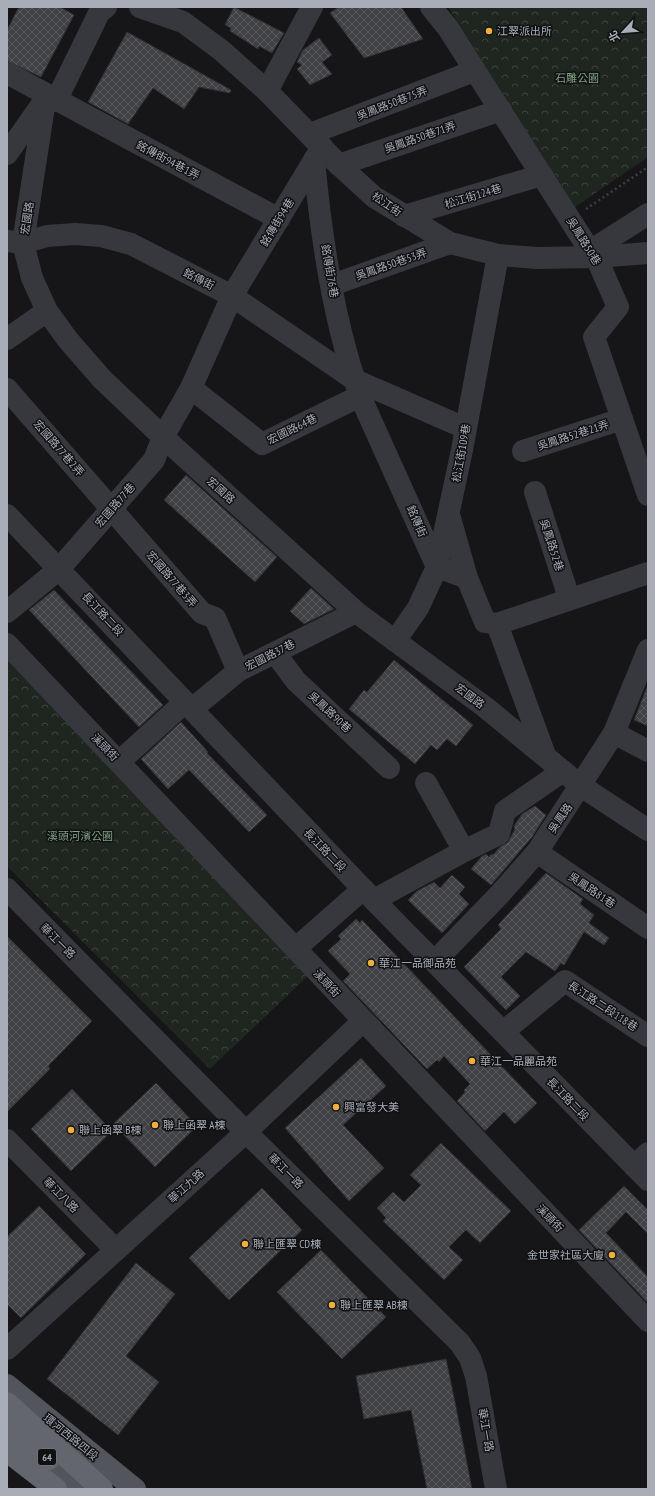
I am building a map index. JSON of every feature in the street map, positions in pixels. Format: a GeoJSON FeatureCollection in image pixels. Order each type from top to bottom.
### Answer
{"type":"FeatureCollection","features":[{"type":"Feature","properties":{"kind":"highway"},"geometry":{"type":"LineString","coordinates":[[7,1403],[102,1489]]}},
{"type":"Feature","properties":{"kind":"highway","name":"64"},"geometry":{"type":"LineString","coordinates":[[7,1426],[87,1489]]}},
{"type":"Feature","properties":{"kind":"highway","name":"64"},"geometry":{"type":"LineString","coordinates":[[7,1451],[56,1489]]}},
{"type":"Feature","properties":{"kind":"main road","name":"環河西路四段"},"geometry":{"type":"LineString","coordinates":[[7,1385],[134,1489]]}},
{"type":"Feature","properties":{"kind":"main road"},"geometry":{"type":"LineString","coordinates":[[7,1432],[78,1489]]}},
{"type":"Feature","properties":{"kind":"street"},"geometry":{"type":"LineString","coordinates":[[7,154],[51,100],[98,13],[106,7]]}},
{"type":"Feature","properties":{"kind":"street","name":"松江街"},"geometry":{"type":"LineString","coordinates":[[140,7],[187,15],[221,50],[266,91],[315,147],[339,165],[374,197],[450,243],[498,255],[538,258],[593,254],[648,253]]}},
{"type":"Feature","properties":{"kind":"street"},"geometry":{"type":"LineString","coordinates":[[266,91],[312,7]]}},
{"type":"Feature","properties":{"kind":"street","name":"吳鳳路50巷"},"geometry":{"type":"LineString","coordinates":[[431,7],[448,28],[474,72],[593,254],[618,307],[594,337],[648,495]]}},
{"type":"Feature","properties":{"kind":"street","name":"吳鳳路50巷75弄"},"geometry":{"type":"LineString","coordinates":[[315,147],[474,72]]}},
{"type":"Feature","properties":{"kind":"street","name":"銘傳街94巷1弄"},"geometry":{"type":"LineString","coordinates":[[7,73],[51,100],[279,219]]}},
{"type":"Feature","properties":{"kind":"street","name":"宏國路"},"geometry":{"type":"LineString","coordinates":[[51,100],[15,242],[47,311],[68,340],[102,379],[163,437],[356,612],[485,707],[581,786],[648,830]]}},
{"type":"Feature","properties":{"kind":"street","name":"吳鳳路50巷71弄"},"geometry":{"type":"LineString","coordinates":[[339,165],[500,110]]}},
{"type":"Feature","properties":{"kind":"street","name":"銘傳街94巷"},"geometry":{"type":"LineString","coordinates":[[192,388],[232,296],[279,219],[315,147]]}},
{"type":"Feature","properties":{"kind":"street","name":"銘傳街76巷"},"geometry":{"type":"LineString","coordinates":[[315,147],[319,210],[332,285],[358,388]]}},
{"type":"Feature","properties":{"kind":"street","name":"松江街124巷"},"geometry":{"type":"LineString","coordinates":[[404,216],[542,175]]}},
{"type":"Feature","properties":{"kind":"street"},"geometry":{"type":"LineString","coordinates":[[593,254],[648,214]]}},
{"type":"Feature","properties":{"kind":"street","name":"銘傳街"},"geometry":{"type":"LineString","coordinates":[[15,242],[47,236],[75,234],[101,236],[131,244],[232,296],[358,388],[465,428]]}},
{"type":"Feature","properties":{"kind":"street","name":"吳鳳路50巷53弄"},"geometry":{"type":"LineString","coordinates":[[332,285],[450,243]]}},
{"type":"Feature","properties":{"kind":"street","name":"松江街109巷"},"geometry":{"type":"LineString","coordinates":[[395,641],[418,608],[438,567],[498,255]]}},
{"type":"Feature","properties":{"kind":"street"},"geometry":{"type":"LineString","coordinates":[[7,339],[47,311]]}},
{"type":"Feature","properties":{"kind":"street","name":"宏國路64巷"},"geometry":{"type":"LineString","coordinates":[[192,388],[262,444],[358,388]]}},
{"type":"Feature","properties":{"kind":"street","name":"宏國路77巷"},"geometry":{"type":"LineString","coordinates":[[7,612],[59,569],[154,460],[163,437],[192,388]]}},
{"type":"Feature","properties":{"kind":"street","name":"銘傳街"},"geometry":{"type":"LineString","coordinates":[[358,388],[438,567]]}},
{"type":"Feature","properties":{"kind":"street","name":"宏國路77巷2弄"},"geometry":{"type":"LineString","coordinates":[[7,389],[112,508]]}},
{"type":"Feature","properties":{"kind":"street","name":"吳鳳路52巷21弄"},"geometry":{"type":"LineString","coordinates":[[523,451],[622,419]]}},
{"type":"Feature","properties":{"kind":"street","name":"吳鳳路52巷"},"geometry":{"type":"LineString","coordinates":[[535,492],[569,598]]}},
{"type":"Feature","properties":{"kind":"street","name":"宏國路77巷3弄"},"geometry":{"type":"LineString","coordinates":[[112,508],[202,613],[215,618],[238,671]]}},
{"type":"Feature","properties":{"kind":"street"},"geometry":{"type":"LineString","coordinates":[[449,514],[467,578],[485,622],[497,624],[569,598],[648,573]]}},
{"type":"Feature","properties":{"kind":"street","name":"長江路二段"},"geometry":{"type":"LineString","coordinates":[[7,515],[368,895],[435,961],[503,1032],[643,1166]]}},
{"type":"Feature","properties":{"kind":"street"},"geometry":{"type":"LineString","coordinates":[[438,567],[467,578]]}},
{"type":"Feature","properties":{"kind":"street","name":"宏國路37巷"},"geometry":{"type":"LineString","coordinates":[[119,762],[188,705],[238,671],[356,612]]}},
{"type":"Feature","properties":{"kind":"street"},"geometry":{"type":"LineString","coordinates":[[497,624],[545,757]]}},
{"type":"Feature","properties":{"kind":"street","name":"溪頭街"},"geometry":{"type":"LineString","coordinates":[[7,644],[648,1321]]}},
{"type":"Feature","properties":{"kind":"street","name":"吳鳳路"},"geometry":{"type":"LineString","coordinates":[[435,961],[499,895],[537,852],[614,733],[648,650]]}},
{"type":"Feature","properties":{"kind":"street","name":"吳鳳路90巷"},"geometry":{"type":"LineString","coordinates":[[275,653],[296,681],[389,768]]}},
{"type":"Feature","properties":{"kind":"street"},"geometry":{"type":"LineString","coordinates":[[614,733],[648,751]]}},
{"type":"Feature","properties":{"kind":"street"},"geometry":{"type":"LineString","coordinates":[[295,949],[368,895],[498,834],[506,811],[563,771]]}},
{"type":"Feature","properties":{"kind":"street"},"geometry":{"type":"LineString","coordinates":[[426,783],[464,851]]}},
{"type":"Feature","properties":{"kind":"street","name":"吳鳳路81巷"},"geometry":{"type":"LineString","coordinates":[[537,852],[648,928]]}},
{"type":"Feature","properties":{"kind":"street","name":"華江一路"},"geometry":{"type":"LineString","coordinates":[[7,889],[246,1132],[460,1343],[470,1358],[476,1376],[496,1489]]}},
{"type":"Feature","properties":{"kind":"street","name":"長江路二段118巷"},"geometry":{"type":"LineString","coordinates":[[503,1032],[565,981],[648,1036]]}},
{"type":"Feature","properties":{"kind":"street","name":"華江九路"},"geometry":{"type":"LineString","coordinates":[[7,1349],[246,1132],[363,1021]]}},
{"type":"Feature","properties":{"kind":"street","name":"華江八路"},"geometry":{"type":"LineString","coordinates":[[7,1140],[116,1250]]}},
{"type":"Feature","properties":{"kind":"street"},"geometry":{"type":"LineString","coordinates":[[7,1460],[45,1489]]}},
{"type":"Feature","properties":{"kind":"path"},"geometry":{"type":"LineString","coordinates":[[570,220],[648,167]]}},
{"type":"Feature","properties":{"kind":"green space","name":"石雕公園"},"geometry":{"type":"Polygon","coordinates":[[[448,7],[648,7],[648,157],[575,207],[448,7]]]}},
{"type":"Feature","properties":{"kind":"green space","name":"溪頭河濱公園"},"geometry":{"type":"Polygon","coordinates":[[[7,654],[310,974],[210,1069],[7,866],[7,654]]]}},
{"type":"Feature","properties":{"kind":"building"},"geometry":{"type":"Polygon","coordinates":[[[19,7],[60,7],[74,15],[41,77],[7,61],[7,30],[19,7]]]}},
{"type":"Feature","properties":{"kind":"building"},"geometry":{"type":"Polygon","coordinates":[[[234,7],[284,33],[272,53],[259,46],[258,49],[230,31],[231,28],[225,25],[234,7]]]}},
{"type":"Feature","properties":{"kind":"building"},"geometry":{"type":"Polygon","coordinates":[[[339,7],[401,7],[423,39],[364,58],[330,13],[339,7]]]}},
{"type":"Feature","properties":{"kind":"building"},"geometry":{"type":"Polygon","coordinates":[[[127,32],[231,90],[230,93],[199,87],[184,109],[153,88],[128,124],[88,102],[127,32]]]}},
{"type":"Feature","properties":{"kind":"building"},"geometry":{"type":"Polygon","coordinates":[[[319,38],[332,55],[322,62],[332,74],[310,85],[297,69],[302,65],[297,62],[303,50],[319,38]]]}},
{"type":"Feature","properties":{"kind":"building"},"geometry":{"type":"Polygon","coordinates":[[[186,475],[277,557],[255,582],[164,500],[186,475]]]}},
{"type":"Feature","properties":{"kind":"building"},"geometry":{"type":"Polygon","coordinates":[[[311,588],[334,609],[304,624],[290,611],[311,588]]]}},
{"type":"Feature","properties":{"kind":"building"},"geometry":{"type":"Polygon","coordinates":[[[54,590],[163,705],[139,727],[29,610],[54,590]]]}},
{"type":"Feature","properties":{"kind":"building"},"geometry":{"type":"Polygon","coordinates":[[[394,660],[473,725],[456,746],[447,739],[437,750],[431,745],[415,764],[349,709],[364,690],[367,692],[394,660]]]}},
{"type":"Feature","properties":{"kind":"building"},"geometry":{"type":"Polygon","coordinates":[[[648,687],[648,726],[634,720],[648,687]]]}},
{"type":"Feature","properties":{"kind":"building"},"geometry":{"type":"Polygon","coordinates":[[[181,722],[208,752],[207,753],[267,815],[249,832],[189,770],[168,789],[141,759],[181,722]]]}},
{"type":"Feature","properties":{"kind":"building"},"geometry":{"type":"Polygon","coordinates":[[[535,806],[546,815],[532,837],[491,885],[471,869],[482,856],[486,854],[489,857],[491,854],[493,855],[500,847],[508,842],[515,829],[514,826],[522,814],[535,806]]]}},
{"type":"Feature","properties":{"kind":"building"},"geometry":{"type":"Polygon","coordinates":[[[546,873],[583,899],[580,904],[594,915],[589,923],[609,938],[604,945],[584,932],[564,965],[561,963],[555,971],[526,952],[501,977],[520,996],[506,1010],[464,967],[501,929],[498,925],[546,873]]]}},
{"type":"Feature","properties":{"kind":"building"},"geometry":{"type":"Polygon","coordinates":[[[452,875],[465,887],[459,894],[469,904],[442,933],[408,900],[417,891],[434,882],[440,888],[452,875]]]}},
{"type":"Feature","properties":{"kind":"building"},"geometry":{"type":"Polygon","coordinates":[[[356,919],[360,923],[362,920],[537,1103],[515,1124],[504,1112],[485,1131],[457,1101],[470,1084],[444,1056],[439,1062],[437,1060],[427,1069],[343,981],[350,974],[328,951],[341,939],[338,936],[356,919]]]}},
{"type":"Feature","properties":{"kind":"building"},"geometry":{"type":"Polygon","coordinates":[[[7,936],[92,1021],[48,1066],[50,1069],[7,1112],[7,936]]]}},
{"type":"Feature","properties":{"kind":"building"},"geometry":{"type":"Polygon","coordinates":[[[361,1058],[386,1086],[343,1125],[384,1168],[349,1201],[285,1128],[361,1058]]]}},
{"type":"Feature","properties":{"kind":"building","name":"聯上函翠 A棟"},"geometry":{"type":"Polygon","coordinates":[[[156,1083],[197,1126],[155,1167],[113,1124],[156,1083]]]}},
{"type":"Feature","properties":{"kind":"building","name":"聯上函翠 B棟"},"geometry":{"type":"Polygon","coordinates":[[[72,1089],[112,1131],[71,1171],[31,1129],[72,1089]]]}},
{"type":"Feature","properties":{"kind":"building"},"geometry":{"type":"Polygon","coordinates":[[[441,1143],[511,1211],[480,1243],[466,1230],[449,1247],[463,1260],[444,1280],[383,1221],[386,1218],[377,1208],[393,1192],[404,1202],[421,1185],[410,1175],[441,1143]]]}},
{"type":"Feature","properties":{"kind":"building","name":"金世家社區大廈"},"geometry":{"type":"Polygon","coordinates":[[[624,1186],[648,1210],[648,1234],[626,1212],[606,1233],[648,1277],[648,1303],[579,1230],[624,1186]]]}},
{"type":"Feature","properties":{"kind":"building","name":"聯上匯翠 CD棟"},"geometry":{"type":"Polygon","coordinates":[[[262,1188],[302,1230],[229,1300],[189,1258],[262,1188]]]}},
{"type":"Feature","properties":{"kind":"building"},"geometry":{"type":"Polygon","coordinates":[[[39,1206],[86,1254],[21,1318],[7,1304],[7,1237],[39,1206]]]}},
{"type":"Feature","properties":{"kind":"building","name":"聯上匯翠 AB棟"},"geometry":{"type":"Polygon","coordinates":[[[321,1250],[386,1317],[342,1359],[277,1292],[321,1250]]]}},
{"type":"Feature","properties":{"kind":"building"},"geometry":{"type":"Polygon","coordinates":[[[136,1263],[175,1294],[126,1356],[159,1382],[118,1435],[47,1379],[136,1263]]]}},
{"type":"Feature","properties":{"kind":"building"},"geometry":{"type":"Polygon","coordinates":[[[446,1359],[472,1489],[427,1489],[411,1410],[364,1419],[356,1376],[446,1359]]]}},
{"type":"Feature","properties":{"kind":"place","name":"江翠派出所"},"geometry":{"type":"Point","coordinates":[489,31]}},
{"type":"Feature","properties":{"kind":"place","name":"華江一品御品苑"},"geometry":{"type":"Point","coordinates":[371,963]}},
{"type":"Feature","properties":{"kind":"place","name":"華江一品麗品苑"},"geometry":{"type":"Point","coordinates":[472,1061]}},
{"type":"Feature","properties":{"kind":"place","name":"興富發大美"},"geometry":{"type":"Point","coordinates":[336,1107]}},
{"type":"Feature","properties":{"kind":"place","name":"聯上函翠 A棟"},"geometry":{"type":"Point","coordinates":[155,1125]}},
{"type":"Feature","properties":{"kind":"place","name":"聯上函翠 B棟"},"geometry":{"type":"Point","coordinates":[71,1130]}},
{"type":"Feature","properties":{"kind":"place","name":"聯上匯翠 CD棟"},"geometry":{"type":"Point","coordinates":[245,1244]}},
{"type":"Feature","properties":{"kind":"place","name":"金世家社區大廈"},"geometry":{"type":"Point","coordinates":[612,1255]}},
{"type":"Feature","properties":{"kind":"place","name":"聯上匯翠 AB棟"},"geometry":{"type":"Point","coordinates":[332,1305]}}]}
